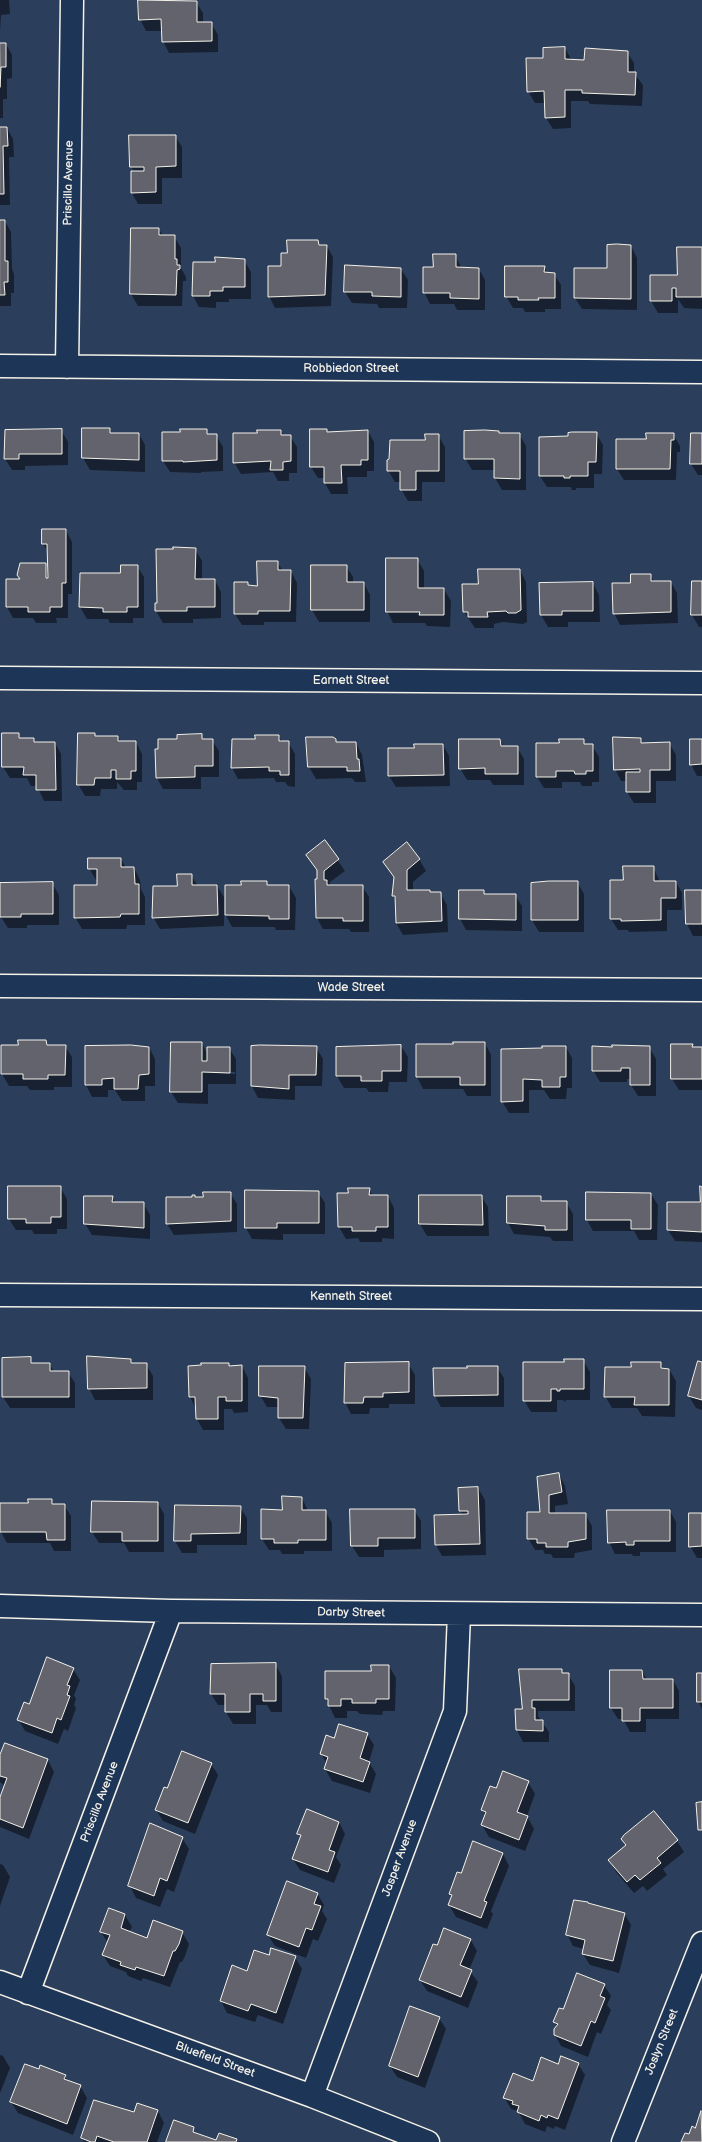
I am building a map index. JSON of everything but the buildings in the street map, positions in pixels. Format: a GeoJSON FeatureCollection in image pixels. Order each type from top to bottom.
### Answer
{"type":"FeatureCollection","features":[{"type":"Feature","properties":{"kind":"street","name":"Priscilla Avenue"},"geometry":{"type":"LineString","coordinates":[[67,367],[72,0]]}},
{"type":"Feature","properties":{"kind":"street","name":"Robbiedon Street"},"geometry":{"type":"LineString","coordinates":[[0,366],[702,372]]}},
{"type":"Feature","properties":{"kind":"street","name":"Earnett Street"},"geometry":{"type":"LineString","coordinates":[[0,678],[702,683]]}},
{"type":"Feature","properties":{"kind":"street","name":"Wade Street"},"geometry":{"type":"LineString","coordinates":[[0,986],[702,990]]}},
{"type":"Feature","properties":{"kind":"street","name":"Kenneth Street"},"geometry":{"type":"LineString","coordinates":[[0,1295],[702,1299]]}},
{"type":"Feature","properties":{"kind":"street","name":"Darby Street"},"geometry":{"type":"LineString","coordinates":[[0,1606],[171,1611],[702,1615]]}},
{"type":"Feature","properties":{"kind":"street","name":"Priscilla Avenue"},"geometry":{"type":"LineString","coordinates":[[28,1993],[171,1611]]}},
{"type":"Feature","properties":{"kind":"street","name":"Jasper Avenue"},"geometry":{"type":"LineString","coordinates":[[312,2096],[455,1711],[459,1614]]}},
{"type":"Feature","properties":{"kind":"street","name":"Joslyn Street"},"geometry":{"type":"LineString","coordinates":[[623,2142],[702,1943]]}},
{"type":"Feature","properties":{"kind":"street","name":"Bluefield Street"},"geometry":{"type":"LineString","coordinates":[[0,1982],[312,2096],[428,2142]]}}]}
